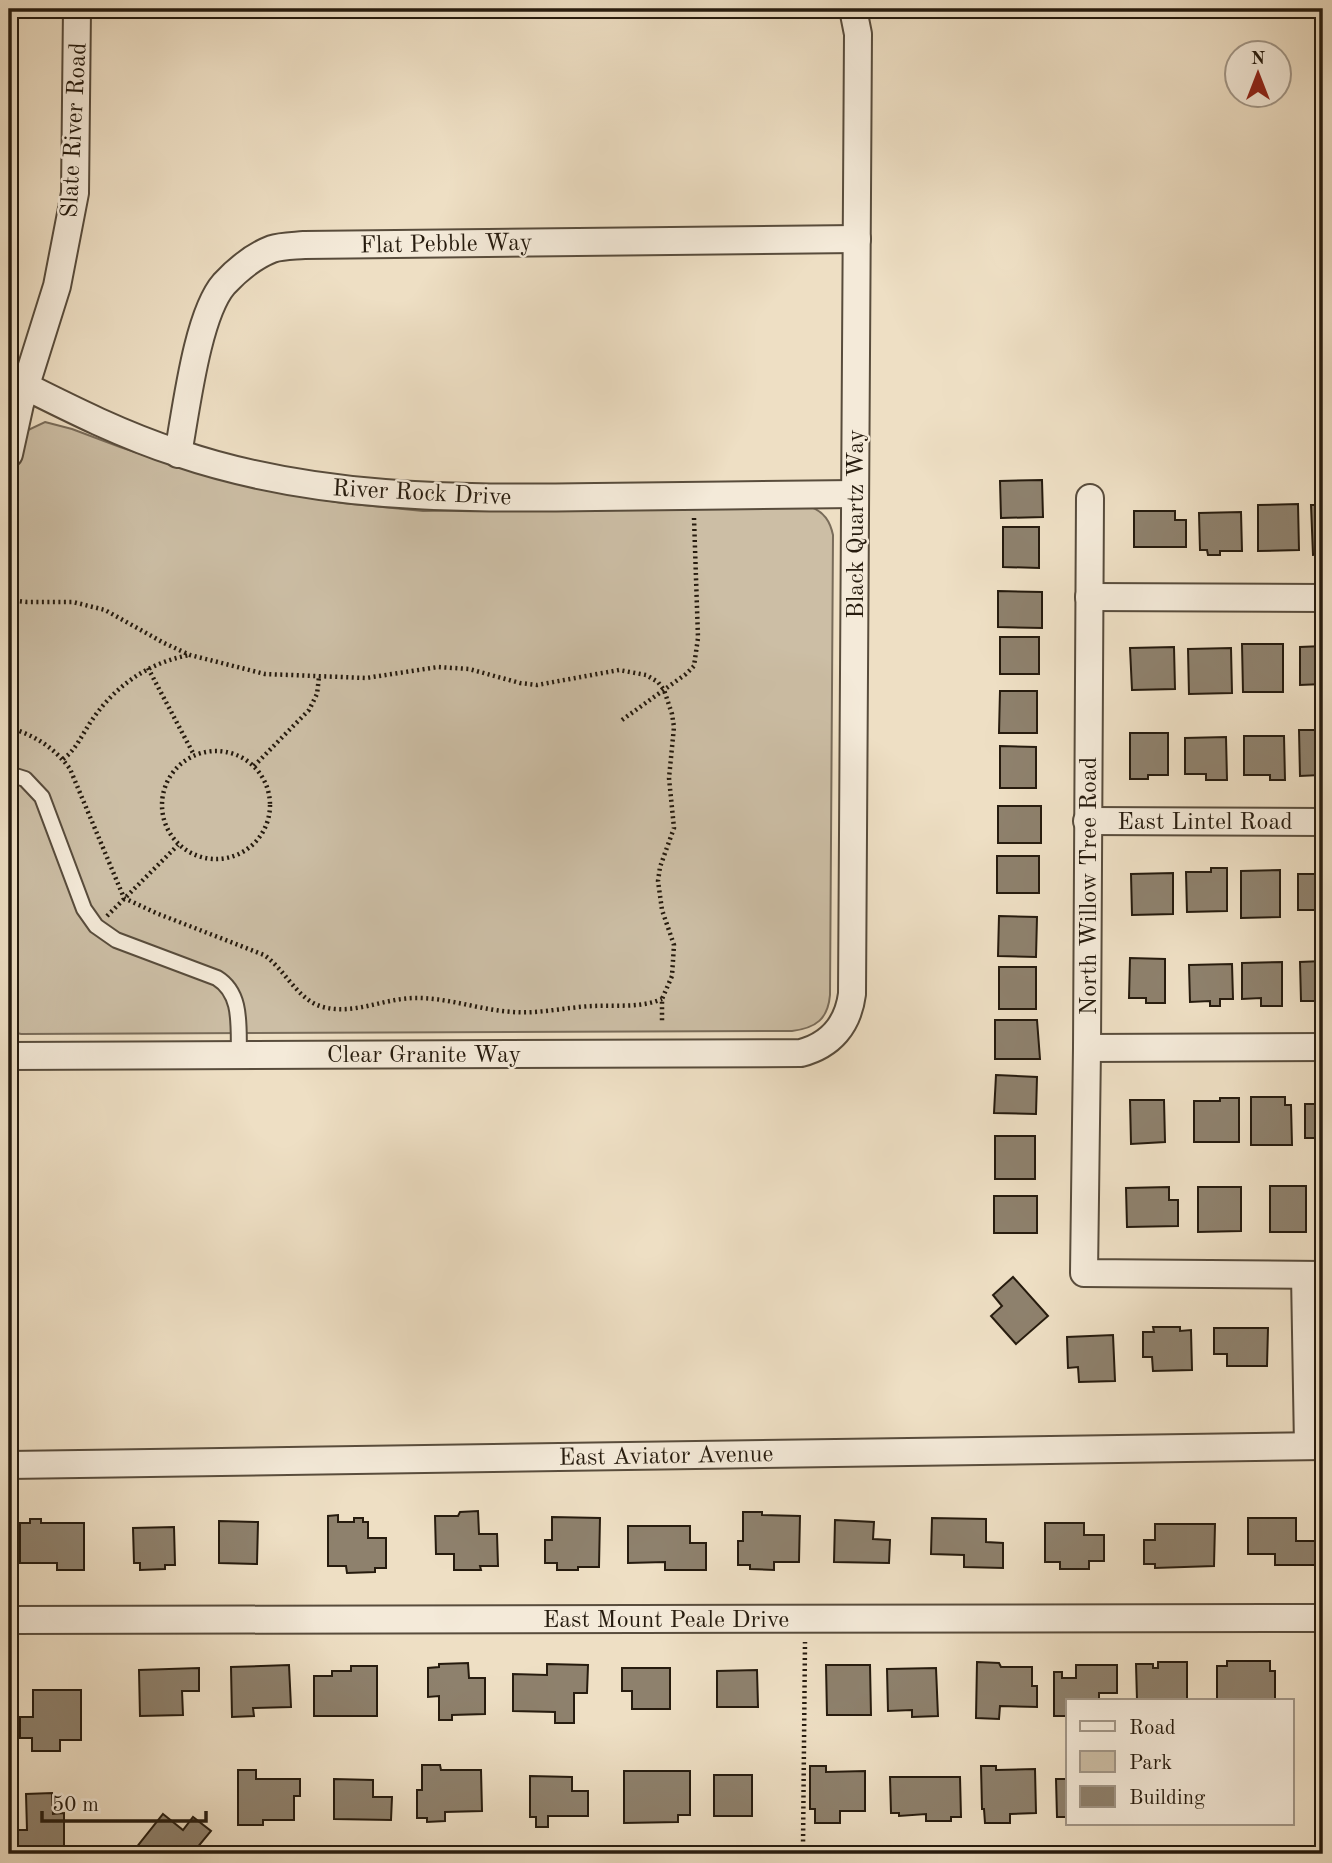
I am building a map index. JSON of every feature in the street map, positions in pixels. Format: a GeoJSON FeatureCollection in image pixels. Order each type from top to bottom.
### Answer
{"type":"FeatureCollection","features":[{"type":"Feature","properties":{"kind":"street","name":"Slate River Road"},"geometry":{"type":"LineString","coordinates":[[9,454],[17,382],[57,286],[75,193],[77,9]]}},
{"type":"Feature","properties":{"kind":"street","name":"Black Quartz Way"},"geometry":{"type":"LineString","coordinates":[[835,1035],[847,1016],[852,993],[858,34],[853,9]]}},
{"type":"Feature","properties":{"kind":"street","name":"Flat Pebble Way"},"geometry":{"type":"LineString","coordinates":[[178,454],[201,338],[210,308],[223,285],[256,257],[275,248],[304,245],[857,239]]}},
{"type":"Feature","properties":{"kind":"street","name":"River Rock Drive"},"geometry":{"type":"LineString","coordinates":[[17,382],[117,430],[178,454],[284,480],[409,496],[490,498],[855,494]]}},
{"type":"Feature","properties":{"kind":"street","name":"North Willow Tree Road"},"geometry":{"type":"LineString","coordinates":[[1090,498],[1084,1273],[1314,1275]]}},
{"type":"Feature","properties":{"kind":"street"},"geometry":{"type":"LineString","coordinates":[[1089,597],[1323,598]]}},
{"type":"Feature","properties":{"kind":"street","name":"East Lintel Road"},"geometry":{"type":"LineString","coordinates":[[1087,821],[1323,822]]}},
{"type":"Feature","properties":{"kind":"street","name":"Clear Granite Way"},"geometry":{"type":"LineString","coordinates":[[9,1056],[801,1053],[814,1050],[835,1035]]}},
{"type":"Feature","properties":{"kind":"street"},"geometry":{"type":"LineString","coordinates":[[1087,1048],[1323,1047]]}},
{"type":"Feature","properties":{"kind":"street"},"geometry":{"type":"LineString","coordinates":[[1314,1275],[1316,1446]]}},
{"type":"Feature","properties":{"kind":"street","name":"East Aviator Avenue"},"geometry":{"type":"LineString","coordinates":[[9,1465],[1316,1446]]}},
{"type":"Feature","properties":{"kind":"street","name":"East Mount Peale Drive"},"geometry":{"type":"LineString","coordinates":[[9,1620],[1323,1618]]}},
{"type":"Feature","properties":{"kind":"lane"},"geometry":{"type":"LineString","coordinates":[[9,774],[25,779],[42,797],[84,909],[96,926],[116,940],[227,984],[236,1002],[239,1055]]}},
{"type":"Feature","properties":{"kind":"path"},"geometry":{"type":"LineString","coordinates":[[622,720],[694,666],[697,653],[694,517]]}},
{"type":"Feature","properties":{"kind":"path"},"geometry":{"type":"LineString","coordinates":[[9,600],[73,602],[105,610],[190,655],[265,674],[366,678],[438,667],[469,669],[537,685],[619,670],[646,675],[658,682],[673,714],[674,727],[669,778],[674,828],[660,867],[658,888],[674,945],[674,964],[669,987],[662,999],[662,1023]]}},
{"type":"Feature","properties":{"kind":"path"},"geometry":{"type":"LineString","coordinates":[[62,759],[79,743],[103,704],[124,685],[148,668],[168,659],[190,655]]}},
{"type":"Feature","properties":{"kind":"path"},"geometry":{"type":"LineString","coordinates":[[148,668],[194,755]]}},
{"type":"Feature","properties":{"kind":"path"},"geometry":{"type":"LineString","coordinates":[[254,766],[309,710],[317,694],[319,677]]}},
{"type":"Feature","properties":{"kind":"path"},"geometry":{"type":"LineString","coordinates":[[9,728],[37,739],[62,759],[76,784],[124,898],[264,954],[305,997],[324,1007],[355,1009],[393,999],[414,998],[443,999],[514,1012],[640,1004],[662,999]]}},
{"type":"Feature","properties":{"kind":"path"},"geometry":{"type":"LineString","coordinates":[[212,750],[237,754],[254,766],[264,780],[270,804],[265,829],[258,839],[238,855],[213,859],[200,857],[178,845],[164,824],[161,799],[170,775],[178,765],[194,755],[212,750]]}},
{"type":"Feature","properties":{"kind":"path"},"geometry":{"type":"LineString","coordinates":[[96,926],[178,845]]}},
{"type":"Feature","properties":{"kind":"path"},"geometry":{"type":"LineString","coordinates":[[803,1847],[805,1641]]}},
{"type":"Feature","properties":{"kind":"green space"},"geometry":{"type":"Polygon","coordinates":[[[45,422],[189,470],[265,490],[342,503],[423,511],[811,507],[823,514],[833,535],[830,995],[823,1016],[814,1025],[792,1031],[21,1034],[9,1031],[9,500],[16,460],[26,431],[45,422]]]}},
{"type":"Feature","properties":{"kind":"building"},"geometry":{"type":"Polygon","coordinates":[[[1042,480],[1043,517],[1001,518],[1000,481],[1042,480]]]}},
{"type":"Feature","properties":{"kind":"building"},"geometry":{"type":"Polygon","coordinates":[[[1298,504],[1299,550],[1258,551],[1258,505],[1298,504]]]}},
{"type":"Feature","properties":{"kind":"building"},"geometry":{"type":"Polygon","coordinates":[[[1311,505],[1323,505],[1323,554],[1313,555],[1311,505]]]}},
{"type":"Feature","properties":{"kind":"building"},"geometry":{"type":"Polygon","coordinates":[[[1134,511],[1175,511],[1175,520],[1186,520],[1186,547],[1134,547],[1134,511]]]}},
{"type":"Feature","properties":{"kind":"building"},"geometry":{"type":"Polygon","coordinates":[[[1241,512],[1242,551],[1220,551],[1220,555],[1208,555],[1207,550],[1200,550],[1199,513],[1241,512]]]}},
{"type":"Feature","properties":{"kind":"building"},"geometry":{"type":"Polygon","coordinates":[[[1003,527],[1039,527],[1039,568],[1003,567],[1003,527]]]}},
{"type":"Feature","properties":{"kind":"building"},"geometry":{"type":"Polygon","coordinates":[[[998,591],[1042,592],[1042,628],[998,627],[998,591]]]}},
{"type":"Feature","properties":{"kind":"building"},"geometry":{"type":"Polygon","coordinates":[[[1000,637],[1039,637],[1039,674],[1000,674],[1000,637]]]}},
{"type":"Feature","properties":{"kind":"building"},"geometry":{"type":"Polygon","coordinates":[[[1242,644],[1283,644],[1283,692],[1243,692],[1242,644]]]}},
{"type":"Feature","properties":{"kind":"building"},"geometry":{"type":"Polygon","coordinates":[[[1323,646],[1323,684],[1300,685],[1300,647],[1323,646]]]}},
{"type":"Feature","properties":{"kind":"building"},"geometry":{"type":"Polygon","coordinates":[[[1174,647],[1175,689],[1132,690],[1130,648],[1174,647]]]}},
{"type":"Feature","properties":{"kind":"building"},"geometry":{"type":"Polygon","coordinates":[[[1231,648],[1232,693],[1189,694],[1188,649],[1231,648]]]}},
{"type":"Feature","properties":{"kind":"building"},"geometry":{"type":"Polygon","coordinates":[[[1000,691],[1037,691],[1037,733],[999,733],[1000,691]]]}},
{"type":"Feature","properties":{"kind":"building"},"geometry":{"type":"Polygon","coordinates":[[[1299,730],[1323,730],[1323,780],[1320,780],[1320,775],[1300,776],[1299,730]]]}},
{"type":"Feature","properties":{"kind":"building"},"geometry":{"type":"Polygon","coordinates":[[[1130,733],[1168,733],[1168,775],[1130,779],[1130,733]]]}},
{"type":"Feature","properties":{"kind":"building"},"geometry":{"type":"Polygon","coordinates":[[[1244,736],[1284,736],[1285,780],[1270,780],[1270,775],[1244,775],[1244,736]]]}},
{"type":"Feature","properties":{"kind":"building"},"geometry":{"type":"Polygon","coordinates":[[[1226,737],[1227,780],[1206,780],[1206,774],[1185,774],[1185,738],[1226,737]]]}},
{"type":"Feature","properties":{"kind":"building"},"geometry":{"type":"Polygon","coordinates":[[[1000,746],[1036,747],[1036,788],[1000,788],[1000,746]]]}},
{"type":"Feature","properties":{"kind":"building"},"geometry":{"type":"Polygon","coordinates":[[[998,806],[1041,806],[1041,843],[998,843],[998,806]]]}},
{"type":"Feature","properties":{"kind":"building"},"geometry":{"type":"Polygon","coordinates":[[[997,856],[1039,856],[1039,893],[997,893],[997,856]]]}},
{"type":"Feature","properties":{"kind":"building"},"geometry":{"type":"Polygon","coordinates":[[[1211,868],[1227,868],[1227,911],[1187,912],[1186,872],[1211,872],[1211,868]]]}},
{"type":"Feature","properties":{"kind":"building"},"geometry":{"type":"Polygon","coordinates":[[[1316,869],[1323,869],[1323,910],[1298,910],[1298,874],[1316,874],[1316,869]]]}},
{"type":"Feature","properties":{"kind":"building"},"geometry":{"type":"Polygon","coordinates":[[[1280,870],[1280,917],[1241,918],[1241,871],[1280,870]]]}},
{"type":"Feature","properties":{"kind":"building"},"geometry":{"type":"Polygon","coordinates":[[[1173,873],[1173,914],[1132,915],[1131,874],[1173,873]]]}},
{"type":"Feature","properties":{"kind":"building"},"geometry":{"type":"Polygon","coordinates":[[[999,916],[1037,917],[1036,957],[998,956],[999,916]]]}},
{"type":"Feature","properties":{"kind":"building"},"geometry":{"type":"Polygon","coordinates":[[[1130,958],[1165,959],[1165,1003],[1146,1003],[1146,998],[1129,998],[1130,958]]]}},
{"type":"Feature","properties":{"kind":"building"},"geometry":{"type":"Polygon","coordinates":[[[1323,961],[1323,1001],[1301,1001],[1300,962],[1323,961]]]}},
{"type":"Feature","properties":{"kind":"building"},"geometry":{"type":"Polygon","coordinates":[[[1282,962],[1282,1006],[1261,1006],[1261,998],[1242,999],[1242,963],[1282,962]]]}},
{"type":"Feature","properties":{"kind":"building"},"geometry":{"type":"Polygon","coordinates":[[[1232,964],[1233,999],[1220,999],[1220,1006],[1210,1006],[1210,1001],[1190,1002],[1189,965],[1232,964]]]}},
{"type":"Feature","properties":{"kind":"building"},"geometry":{"type":"Polygon","coordinates":[[[999,967],[1036,967],[1036,1009],[999,1009],[999,967]]]}},
{"type":"Feature","properties":{"kind":"building"},"geometry":{"type":"Polygon","coordinates":[[[995,1020],[1037,1020],[1040,1059],[995,1059],[995,1020]]]}},
{"type":"Feature","properties":{"kind":"building"},"geometry":{"type":"Polygon","coordinates":[[[996,1075],[1037,1077],[1036,1114],[994,1113],[996,1075]]]}},
{"type":"Feature","properties":{"kind":"building"},"geometry":{"type":"Polygon","coordinates":[[[1251,1097],[1285,1097],[1285,1105],[1291,1105],[1292,1145],[1251,1145],[1251,1097]]]}},
{"type":"Feature","properties":{"kind":"building"},"geometry":{"type":"Polygon","coordinates":[[[1220,1098],[1239,1098],[1239,1142],[1194,1142],[1194,1101],[1220,1101],[1220,1098]]]}},
{"type":"Feature","properties":{"kind":"building"},"geometry":{"type":"Polygon","coordinates":[[[1130,1100],[1164,1100],[1165,1142],[1131,1144],[1130,1100]]]}},
{"type":"Feature","properties":{"kind":"building"},"geometry":{"type":"Polygon","coordinates":[[[1305,1104],[1323,1104],[1323,1138],[1305,1138],[1305,1104]]]}},
{"type":"Feature","properties":{"kind":"building"},"geometry":{"type":"Polygon","coordinates":[[[995,1136],[1035,1136],[1035,1179],[995,1179],[995,1136]]]}},
{"type":"Feature","properties":{"kind":"building"},"geometry":{"type":"Polygon","coordinates":[[[1270,1186],[1306,1186],[1306,1232],[1270,1232],[1270,1186]]]}},
{"type":"Feature","properties":{"kind":"building"},"geometry":{"type":"Polygon","coordinates":[[[1169,1187],[1169,1200],[1178,1200],[1178,1226],[1127,1227],[1126,1188],[1169,1187]]]}},
{"type":"Feature","properties":{"kind":"building"},"geometry":{"type":"Polygon","coordinates":[[[1198,1187],[1241,1187],[1241,1231],[1198,1232],[1198,1187]]]}},
{"type":"Feature","properties":{"kind":"building"},"geometry":{"type":"Polygon","coordinates":[[[994,1196],[1037,1196],[1037,1233],[994,1233],[994,1196]]]}},
{"type":"Feature","properties":{"kind":"building"},"geometry":{"type":"Polygon","coordinates":[[[1013,1277],[1048,1316],[1016,1344],[991,1316],[1002,1306],[993,1295],[1013,1277]]]}},
{"type":"Feature","properties":{"kind":"building"},"geometry":{"type":"Polygon","coordinates":[[[1153,1327],[1180,1327],[1180,1331],[1191,1330],[1192,1370],[1153,1371],[1152,1357],[1143,1357],[1143,1332],[1154,1332],[1153,1327]]]}},
{"type":"Feature","properties":{"kind":"building"},"geometry":{"type":"Polygon","coordinates":[[[1214,1328],[1268,1328],[1267,1366],[1227,1366],[1227,1354],[1214,1354],[1214,1328]]]}},
{"type":"Feature","properties":{"kind":"building"},"geometry":{"type":"Polygon","coordinates":[[[1113,1335],[1115,1381],[1079,1382],[1078,1367],[1068,1368],[1067,1337],[1113,1335]]]}},
{"type":"Feature","properties":{"kind":"building"},"geometry":{"type":"Polygon","coordinates":[[[478,1511],[479,1534],[497,1534],[498,1566],[480,1566],[481,1570],[454,1570],[454,1554],[436,1554],[435,1516],[458,1516],[460,1512],[478,1511]]]}},
{"type":"Feature","properties":{"kind":"building"},"geometry":{"type":"Polygon","coordinates":[[[743,1512],[800,1516],[799,1562],[774,1562],[774,1570],[750,1569],[750,1565],[738,1565],[738,1541],[743,1541],[743,1512]]]}},
{"type":"Feature","properties":{"kind":"building"},"geometry":{"type":"Polygon","coordinates":[[[338,1515],[338,1522],[354,1522],[354,1518],[363,1518],[363,1522],[368,1522],[368,1538],[386,1538],[386,1568],[375,1568],[375,1572],[347,1573],[346,1566],[328,1566],[328,1516],[338,1515]]]}},
{"type":"Feature","properties":{"kind":"building"},"geometry":{"type":"Polygon","coordinates":[[[552,1517],[600,1518],[599,1567],[557,1570],[557,1563],[545,1563],[545,1540],[552,1540],[552,1517]]]}},
{"type":"Feature","properties":{"kind":"building"},"geometry":{"type":"Polygon","coordinates":[[[932,1518],[986,1519],[986,1542],[1003,1543],[1003,1568],[964,1567],[964,1555],[931,1554],[932,1518]]]}},
{"type":"Feature","properties":{"kind":"building"},"geometry":{"type":"Polygon","coordinates":[[[1248,1518],[1296,1518],[1296,1541],[1316,1541],[1316,1565],[1275,1565],[1275,1554],[1248,1554],[1248,1518]]]}},
{"type":"Feature","properties":{"kind":"building"},"geometry":{"type":"Polygon","coordinates":[[[30,1519],[41,1519],[41,1523],[84,1523],[84,1570],[57,1570],[57,1563],[20,1563],[20,1523],[30,1523],[30,1519]]]}},
{"type":"Feature","properties":{"kind":"building"},"geometry":{"type":"Polygon","coordinates":[[[835,1520],[874,1522],[873,1539],[890,1540],[889,1563],[834,1562],[835,1520]]]}},
{"type":"Feature","properties":{"kind":"building"},"geometry":{"type":"Polygon","coordinates":[[[219,1521],[258,1522],[257,1564],[219,1563],[219,1521]]]}},
{"type":"Feature","properties":{"kind":"building"},"geometry":{"type":"Polygon","coordinates":[[[1045,1523],[1084,1523],[1084,1535],[1104,1535],[1104,1561],[1089,1561],[1089,1569],[1060,1569],[1060,1562],[1045,1562],[1045,1523]]]}},
{"type":"Feature","properties":{"kind":"building"},"geometry":{"type":"Polygon","coordinates":[[[1155,1524],[1215,1524],[1214,1566],[1155,1568],[1155,1564],[1144,1564],[1144,1540],[1155,1540],[1155,1524]]]}},
{"type":"Feature","properties":{"kind":"building"},"geometry":{"type":"Polygon","coordinates":[[[628,1526],[690,1526],[690,1543],[706,1543],[706,1570],[665,1570],[665,1562],[628,1563],[628,1526]]]}},
{"type":"Feature","properties":{"kind":"building"},"geometry":{"type":"Polygon","coordinates":[[[174,1527],[175,1565],[165,1565],[165,1569],[140,1570],[140,1563],[134,1563],[133,1528],[174,1527]]]}},
{"type":"Feature","properties":{"kind":"building"},"geometry":{"type":"Polygon","coordinates":[[[1227,1661],[1270,1661],[1270,1671],[1275,1671],[1275,1699],[1217,1699],[1217,1666],[1227,1666],[1227,1661]]]}},
{"type":"Feature","properties":{"kind":"building"},"geometry":{"type":"Polygon","coordinates":[[[977,1662],[999,1663],[1001,1667],[1032,1667],[1032,1686],[1037,1686],[1037,1707],[1000,1706],[999,1719],[976,1718],[977,1662]]]}},
{"type":"Feature","properties":{"kind":"building"},"geometry":{"type":"Polygon","coordinates":[[[1158,1662],[1187,1662],[1187,1699],[1137,1699],[1136,1664],[1153,1664],[1153,1668],[1158,1668],[1158,1662]]]}},
{"type":"Feature","properties":{"kind":"building"},"geometry":{"type":"Polygon","coordinates":[[[468,1663],[469,1678],[485,1678],[485,1714],[452,1715],[452,1720],[439,1720],[439,1696],[428,1697],[428,1668],[439,1667],[439,1664],[468,1663]]]}},
{"type":"Feature","properties":{"kind":"building"},"geometry":{"type":"Polygon","coordinates":[[[547,1664],[588,1665],[587,1693],[574,1693],[574,1723],[555,1723],[555,1712],[513,1711],[513,1674],[547,1675],[547,1664]]]}},
{"type":"Feature","properties":{"kind":"building"},"geometry":{"type":"Polygon","coordinates":[[[289,1665],[291,1707],[253,1708],[254,1716],[232,1717],[231,1667],[289,1665]]]}},
{"type":"Feature","properties":{"kind":"building"},"geometry":{"type":"Polygon","coordinates":[[[826,1665],[870,1665],[871,1715],[827,1715],[826,1665]]]}},
{"type":"Feature","properties":{"kind":"building"},"geometry":{"type":"Polygon","coordinates":[[[1076,1665],[1117,1665],[1117,1693],[1099,1693],[1099,1699],[1066,1699],[1066,1716],[1054,1716],[1054,1672],[1062,1672],[1062,1678],[1076,1678],[1076,1665]]]}},
{"type":"Feature","properties":{"kind":"building"},"geometry":{"type":"Polygon","coordinates":[[[351,1666],[377,1666],[377,1716],[314,1716],[314,1676],[332,1676],[332,1671],[351,1671],[351,1666]]]}},
{"type":"Feature","properties":{"kind":"building"},"geometry":{"type":"Polygon","coordinates":[[[199,1668],[199,1691],[182,1691],[183,1715],[140,1716],[139,1670],[199,1668]]]}},
{"type":"Feature","properties":{"kind":"building"},"geometry":{"type":"Polygon","coordinates":[[[622,1668],[670,1668],[670,1709],[632,1709],[632,1691],[622,1691],[622,1668]]]}},
{"type":"Feature","properties":{"kind":"building"},"geometry":{"type":"Polygon","coordinates":[[[936,1668],[938,1716],[912,1717],[912,1710],[888,1711],[887,1669],[936,1668]]]}},
{"type":"Feature","properties":{"kind":"building"},"geometry":{"type":"Polygon","coordinates":[[[757,1670],[758,1707],[717,1707],[717,1671],[757,1670]]]}},
{"type":"Feature","properties":{"kind":"building"},"geometry":{"type":"Polygon","coordinates":[[[33,1690],[81,1690],[81,1740],[60,1740],[60,1751],[32,1751],[32,1738],[20,1738],[20,1717],[33,1717],[33,1690]]]}},
{"type":"Feature","properties":{"kind":"building"},"geometry":{"type":"Polygon","coordinates":[[[422,1765],[440,1765],[441,1770],[481,1770],[482,1811],[445,1812],[445,1821],[427,1822],[427,1818],[417,1818],[417,1790],[422,1790],[422,1765]]]}},
{"type":"Feature","properties":{"kind":"building"},"geometry":{"type":"Polygon","coordinates":[[[810,1766],[826,1766],[826,1772],[865,1771],[865,1811],[840,1811],[840,1823],[815,1823],[815,1809],[810,1809],[810,1766]]]}},
{"type":"Feature","properties":{"kind":"building"},"geometry":{"type":"Polygon","coordinates":[[[981,1766],[996,1766],[996,1770],[1035,1769],[1036,1813],[1010,1814],[1010,1823],[985,1823],[981,1766]]]}},
{"type":"Feature","properties":{"kind":"building"},"geometry":{"type":"Polygon","coordinates":[[[238,1770],[256,1770],[256,1779],[300,1779],[300,1796],[294,1796],[294,1820],[263,1820],[263,1825],[238,1825],[238,1770]]]}},
{"type":"Feature","properties":{"kind":"building"},"geometry":{"type":"Polygon","coordinates":[[[624,1771],[690,1771],[690,1815],[678,1815],[678,1822],[624,1823],[624,1771]]]}},
{"type":"Feature","properties":{"kind":"building"},"geometry":{"type":"Polygon","coordinates":[[[714,1775],[752,1775],[752,1816],[714,1816],[714,1775]]]}},
{"type":"Feature","properties":{"kind":"building"},"geometry":{"type":"Polygon","coordinates":[[[530,1776],[572,1777],[572,1791],[588,1791],[588,1816],[548,1816],[548,1827],[536,1827],[536,1817],[530,1817],[530,1776]]]}},
{"type":"Feature","properties":{"kind":"building"},"geometry":{"type":"Polygon","coordinates":[[[890,1777],[960,1777],[961,1817],[951,1817],[951,1821],[926,1821],[926,1814],[899,1816],[899,1813],[891,1813],[890,1777]]]}},
{"type":"Feature","properties":{"kind":"building"},"geometry":{"type":"Polygon","coordinates":[[[334,1779],[373,1780],[373,1797],[392,1797],[391,1820],[334,1819],[334,1779]]]}},
{"type":"Feature","properties":{"kind":"building"},"geometry":{"type":"Polygon","coordinates":[[[1056,1779],[1066,1779],[1066,1817],[1057,1817],[1056,1779]]]}},
{"type":"Feature","properties":{"kind":"building"},"geometry":{"type":"Polygon","coordinates":[[[52,1793],[53,1814],[64,1813],[64,1854],[16,1854],[15,1830],[27,1830],[26,1794],[52,1793]]]}},
{"type":"Feature","properties":{"kind":"building"},"geometry":{"type":"Polygon","coordinates":[[[163,1814],[183,1830],[193,1817],[211,1831],[192,1854],[132,1853],[163,1814]]]}}]}
